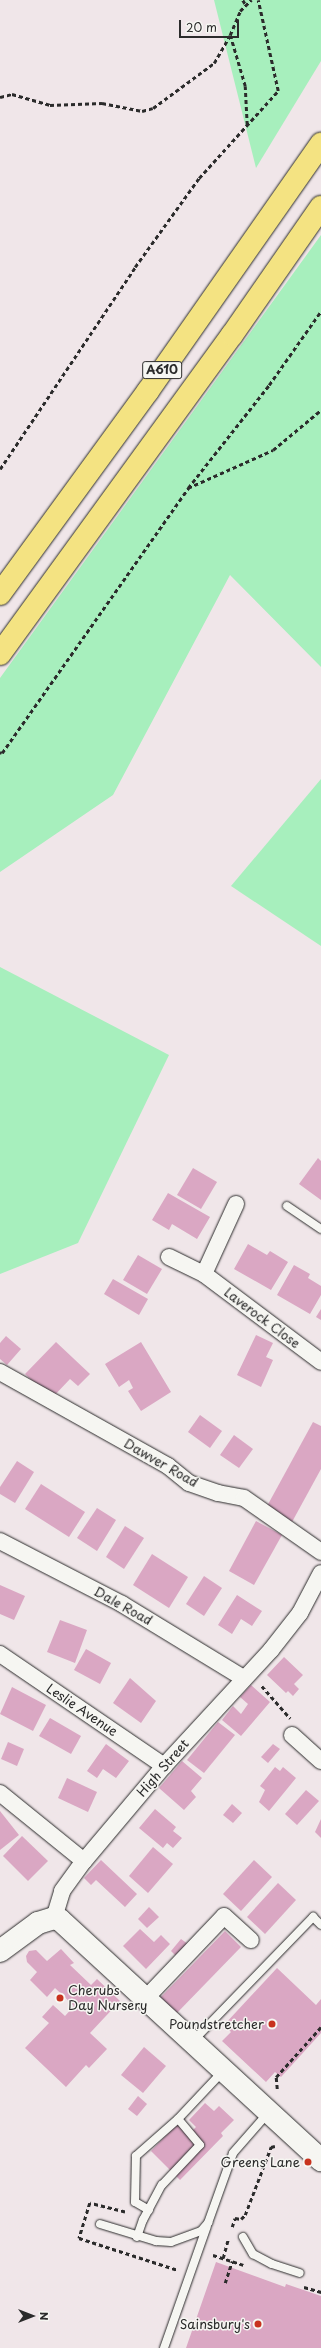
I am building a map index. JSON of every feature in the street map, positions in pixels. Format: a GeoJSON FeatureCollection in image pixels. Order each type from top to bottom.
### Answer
{"type":"FeatureCollection","features":[{"type":"Feature","properties":{"kind":"highway","name":"A610"},"geometry":{"type":"LineString","coordinates":[[0,594],[156,379],[321,144]]}},
{"type":"Feature","properties":{"kind":"highway","name":"A610"},"geometry":{"type":"LineString","coordinates":[[0,654],[232,335],[321,207]]}},
{"type":"Feature","properties":{"kind":"street"},"geometry":{"type":"LineString","coordinates":[[204,1274],[236,1204]]}},
{"type":"Feature","properties":{"kind":"street","name":"Laverock Close"},"geometry":{"type":"LineString","coordinates":[[170,1257],[204,1274],[321,1362]]}},
{"type":"Feature","properties":{"kind":"street","name":"Dawver Road"},"geometry":{"type":"LineString","coordinates":[[0,1372],[168,1466],[189,1483],[218,1493],[244,1498],[321,1552]]}},
{"type":"Feature","properties":{"kind":"street","name":"Dale Road"},"geometry":{"type":"LineString","coordinates":[[0,1541],[122,1604],[246,1675]]}},
{"type":"Feature","properties":{"kind":"street","name":"High Street"},"geometry":{"type":"LineString","coordinates":[[54,1918],[62,1891],[84,1861],[164,1766],[246,1675],[271,1650],[300,1613],[321,1573]]}},
{"type":"Feature","properties":{"kind":"street","name":"Leslie Avenue"},"geometry":{"type":"LineString","coordinates":[[0,1654],[164,1766]]}},
{"type":"Feature","properties":{"kind":"street"},"geometry":{"type":"LineString","coordinates":[[292,1734],[321,1761]]}},
{"type":"Feature","properties":{"kind":"street"},"geometry":{"type":"LineString","coordinates":[[0,1793],[84,1861]]}},
{"type":"Feature","properties":{"kind":"street"},"geometry":{"type":"LineString","coordinates":[[146,1998],[224,1916],[251,1940]]}},
{"type":"Feature","properties":{"kind":"street"},"geometry":{"type":"LineString","coordinates":[[0,1951],[38,1923],[54,1918],[66,1924],[321,2160]]}},
{"type":"Feature","properties":{"kind":"lane"},"geometry":{"type":"LineString","coordinates":[[287,1206],[321,1230]]}},
{"type":"Feature","properties":{"kind":"lane"},"geometry":{"type":"LineString","coordinates":[[192,2041],[312,1917],[321,1925]]}},
{"type":"Feature","properties":{"kind":"lane"},"geometry":{"type":"LineString","coordinates":[[149,2210],[135,2202],[136,2156],[178,2119],[223,2070]]}},
{"type":"Feature","properties":{"kind":"lane"},"geometry":{"type":"LineString","coordinates":[[164,2348],[233,2153],[268,2112]]}},
{"type":"Feature","properties":{"kind":"lane"},"geometry":{"type":"LineString","coordinates":[[137,2237],[162,2185],[200,2145],[178,2119]]}},
{"type":"Feature","properties":{"kind":"lane"},"geometry":{"type":"LineString","coordinates":[[100,2224],[137,2237],[172,2242],[201,2231],[208,2223]]}},
{"type":"Feature","properties":{"kind":"lane"},"geometry":{"type":"LineString","coordinates":[[243,2237],[253,2254],[272,2264],[300,2273]]}},
{"type":"Feature","properties":{"kind":"path"},"geometry":{"type":"LineString","coordinates":[[243,0],[246,5]]}},
{"type":"Feature","properties":{"kind":"path"},"geometry":{"type":"LineString","coordinates":[[0,97],[12,94],[50,105],[102,103],[142,111],[153,108],[214,63],[230,35],[240,11],[251,0]]}},
{"type":"Feature","properties":{"kind":"path"},"geometry":{"type":"LineString","coordinates":[[0,470],[135,267],[199,178],[278,91],[258,0]]}},
{"type":"Feature","properties":{"kind":"path"},"geometry":{"type":"LineString","coordinates":[[230,35],[245,86],[247,125]]}},
{"type":"Feature","properties":{"kind":"path"},"geometry":{"type":"LineString","coordinates":[[1,754],[188,488],[269,385],[321,310]]}},
{"type":"Feature","properties":{"kind":"path"},"geometry":{"type":"LineString","coordinates":[[188,488],[273,450],[321,410]]}},
{"type":"Feature","properties":{"kind":"path"},"geometry":{"type":"LineString","coordinates":[[246,1675],[295,1724],[292,1734]]}},
{"type":"Feature","properties":{"kind":"path"},"geometry":{"type":"LineString","coordinates":[[282,2094],[276,2088],[276,2078],[321,2027]]}},
{"type":"Feature","properties":{"kind":"path"},"geometry":{"type":"LineString","coordinates":[[235,2218],[241,2219],[245,2215],[271,2147],[278,2145]]}},
{"type":"Feature","properties":{"kind":"path"},"geometry":{"type":"LineString","coordinates":[[211,2260],[213,2254],[247,2266]]}},
{"type":"Feature","properties":{"kind":"path"},"geometry":{"type":"LineString","coordinates":[[225,2283],[232,2261]]}},
{"type":"Feature","properties":{"kind":"path"},"geometry":{"type":"LineString","coordinates":[[299,2285],[321,2292]]}},
{"type":"Feature","properties":{"kind":"green space"},"geometry":{"type":"Polygon","coordinates":[[[214,0],[321,0],[321,61],[256,168],[214,0]]]}},
{"type":"Feature","properties":{"kind":"green space"},"geometry":{"type":"Polygon","coordinates":[[[321,235],[321,667],[230,575],[113,795],[0,872],[0,678],[321,235]]]}},
{"type":"Feature","properties":{"kind":"green space"},"geometry":{"type":"Polygon","coordinates":[[[321,779],[321,946],[231,886],[321,779]]]}},
{"type":"Feature","properties":{"kind":"green space"},"geometry":{"type":"Polygon","coordinates":[[[0,967],[169,1055],[78,1243],[0,1274],[0,967]]]}},
{"type":"Feature","properties":{"kind":"building"},"geometry":{"type":"Polygon","coordinates":[[[318,1158],[321,1161],[321,1200],[299,1184],[318,1158]]]}},
{"type":"Feature","properties":{"kind":"building"},"geometry":{"type":"Polygon","coordinates":[[[193,1168],[217,1182],[201,1209],[177,1195],[193,1168]]]}},
{"type":"Feature","properties":{"kind":"building"},"geometry":{"type":"Polygon","coordinates":[[[168,1193],[210,1217],[197,1239],[172,1224],[169,1230],[152,1220],[168,1193]]]}},
{"type":"Feature","properties":{"kind":"building"},"geometry":{"type":"Polygon","coordinates":[[[248,1244],[267,1255],[270,1251],[288,1262],[271,1290],[234,1269],[248,1244]]]}},
{"type":"Feature","properties":{"kind":"building"},"geometry":{"type":"Polygon","coordinates":[[[138,1255],[162,1269],[147,1294],[123,1280],[138,1255]]]}},
{"type":"Feature","properties":{"kind":"building"},"geometry":{"type":"Polygon","coordinates":[[[294,1265],[310,1274],[308,1278],[321,1286],[321,1295],[310,1314],[277,1295],[294,1265]]]}},
{"type":"Feature","properties":{"kind":"building"},"geometry":{"type":"Polygon","coordinates":[[[113,1279],[148,1299],[139,1315],[104,1294],[113,1279]]]}},
{"type":"Feature","properties":{"kind":"building"},"geometry":{"type":"Polygon","coordinates":[[[321,1309],[321,1320],[316,1317],[321,1309]]]}},
{"type":"Feature","properties":{"kind":"building"},"geometry":{"type":"Polygon","coordinates":[[[256,1335],[273,1343],[266,1357],[273,1360],[261,1387],[237,1375],[256,1335]]]}},
{"type":"Feature","properties":{"kind":"building"},"geometry":{"type":"Polygon","coordinates":[[[6,1336],[21,1349],[7,1365],[0,1359],[0,1343],[6,1336]]]}},
{"type":"Feature","properties":{"kind":"building"},"geometry":{"type":"Polygon","coordinates":[[[56,1342],[90,1374],[78,1386],[70,1379],[51,1399],[25,1374],[56,1342]]]}},
{"type":"Feature","properties":{"kind":"building"},"geometry":{"type":"Polygon","coordinates":[[[141,1342],[171,1392],[141,1411],[128,1391],[133,1388],[129,1380],[119,1387],[105,1364],[141,1342]]]}},
{"type":"Feature","properties":{"kind":"building"},"geometry":{"type":"Polygon","coordinates":[[[200,1415],[222,1431],[210,1448],[188,1432],[200,1415]]]}},
{"type":"Feature","properties":{"kind":"building"},"geometry":{"type":"Polygon","coordinates":[[[313,1422],[321,1426],[321,1469],[292,1522],[266,1508],[313,1422]]]}},
{"type":"Feature","properties":{"kind":"building"},"geometry":{"type":"Polygon","coordinates":[[[234,1435],[253,1449],[239,1468],[220,1455],[234,1435]]]}},
{"type":"Feature","properties":{"kind":"building"},"geometry":{"type":"Polygon","coordinates":[[[17,1461],[34,1472],[15,1503],[0,1494],[0,1487],[17,1461]]]}},
{"type":"Feature","properties":{"kind":"building"},"geometry":{"type":"Polygon","coordinates":[[[41,1484],[85,1512],[69,1537],[25,1509],[41,1484]]]}},
{"type":"Feature","properties":{"kind":"building"},"geometry":{"type":"Polygon","coordinates":[[[97,1508],[116,1520],[97,1551],[77,1538],[97,1508]]]}},
{"type":"Feature","properties":{"kind":"building"},"geometry":{"type":"Polygon","coordinates":[[[256,1521],[282,1535],[254,1585],[229,1571],[256,1521]]]}},
{"type":"Feature","properties":{"kind":"building"},"geometry":{"type":"Polygon","coordinates":[[[125,1526],[144,1538],[124,1569],[106,1557],[125,1526]]]}},
{"type":"Feature","properties":{"kind":"building"},"geometry":{"type":"Polygon","coordinates":[[[152,1554],[188,1577],[169,1608],[133,1585],[152,1554]]]}},
{"type":"Feature","properties":{"kind":"building"},"geometry":{"type":"Polygon","coordinates":[[[204,1576],[222,1588],[204,1616],[186,1604],[204,1576]]]}},
{"type":"Feature","properties":{"kind":"building"},"geometry":{"type":"Polygon","coordinates":[[[0,1585],[25,1596],[14,1620],[0,1614],[0,1585]]]}},
{"type":"Feature","properties":{"kind":"building"},"geometry":{"type":"Polygon","coordinates":[[[237,1595],[262,1611],[252,1626],[241,1619],[232,1634],[218,1625],[237,1595]]]}},
{"type":"Feature","properties":{"kind":"building"},"geometry":{"type":"Polygon","coordinates":[[[60,1620],[87,1630],[75,1663],[47,1652],[60,1620]]]}},
{"type":"Feature","properties":{"kind":"building"},"geometry":{"type":"Polygon","coordinates":[[[86,1649],[111,1663],[100,1684],[74,1670],[86,1649]]]}},
{"type":"Feature","properties":{"kind":"building"},"geometry":{"type":"Polygon","coordinates":[[[284,1657],[303,1675],[294,1684],[299,1689],[293,1696],[288,1691],[286,1693],[267,1675],[284,1657]]]}},
{"type":"Feature","properties":{"kind":"building"},"geometry":{"type":"Polygon","coordinates":[[[130,1678],[156,1701],[141,1723],[113,1703],[130,1678]]]}},
{"type":"Feature","properties":{"kind":"building"},"geometry":{"type":"Polygon","coordinates":[[[251,1685],[270,1702],[241,1736],[222,1720],[233,1706],[241,1714],[248,1704],[240,1697],[251,1685]]]}},
{"type":"Feature","properties":{"kind":"building"},"geometry":{"type":"Polygon","coordinates":[[[12,1687],[46,1705],[33,1731],[0,1714],[12,1687]]]}},
{"type":"Feature","properties":{"kind":"building"},"geometry":{"type":"Polygon","coordinates":[[[50,1718],[81,1736],[71,1754],[39,1736],[50,1718]]]}},
{"type":"Feature","properties":{"kind":"building"},"geometry":{"type":"Polygon","coordinates":[[[218,1722],[235,1735],[204,1773],[187,1760],[218,1722]]]}},
{"type":"Feature","properties":{"kind":"building"},"geometry":{"type":"Polygon","coordinates":[[[8,1742],[24,1749],[17,1766],[1,1759],[8,1742]]]}},
{"type":"Feature","properties":{"kind":"building"},"geometry":{"type":"Polygon","coordinates":[[[106,1744],[129,1761],[116,1778],[103,1769],[97,1778],[87,1771],[106,1744]]]}},
{"type":"Feature","properties":{"kind":"building"},"geometry":{"type":"Polygon","coordinates":[[[273,1744],[280,1749],[268,1763],[261,1757],[273,1744]]]}},
{"type":"Feature","properties":{"kind":"building"},"geometry":{"type":"Polygon","coordinates":[[[182,1761],[202,1778],[191,1791],[196,1797],[184,1810],[159,1788],[182,1761]]]}},
{"type":"Feature","properties":{"kind":"building"},"geometry":{"type":"Polygon","coordinates":[[[275,1767],[280,1771],[283,1767],[296,1778],[269,1811],[259,1802],[265,1790],[260,1786],[275,1767]]]}},
{"type":"Feature","properties":{"kind":"building"},"geometry":{"type":"Polygon","coordinates":[[[67,1778],[97,1792],[88,1812],[58,1798],[67,1778]]]}},
{"type":"Feature","properties":{"kind":"building"},"geometry":{"type":"Polygon","coordinates":[[[306,1790],[319,1801],[297,1825],[285,1814],[306,1790]]]}},
{"type":"Feature","properties":{"kind":"building"},"geometry":{"type":"Polygon","coordinates":[[[232,1804],[242,1813],[233,1823],[223,1815],[232,1804]]]}},
{"type":"Feature","properties":{"kind":"building"},"geometry":{"type":"Polygon","coordinates":[[[155,1809],[176,1827],[173,1831],[182,1838],[173,1848],[167,1843],[163,1848],[139,1828],[155,1809]]]}},
{"type":"Feature","properties":{"kind":"building"},"geometry":{"type":"Polygon","coordinates":[[[0,1811],[19,1835],[0,1850],[0,1811]]]}},
{"type":"Feature","properties":{"kind":"building"},"geometry":{"type":"Polygon","coordinates":[[[321,1819],[321,1838],[315,1832],[321,1819]]]}},
{"type":"Feature","properties":{"kind":"building"},"geometry":{"type":"Polygon","coordinates":[[[22,1836],[48,1861],[28,1881],[3,1856],[22,1836]]]}},
{"type":"Feature","properties":{"kind":"building"},"geometry":{"type":"Polygon","coordinates":[[[153,1847],[173,1864],[148,1893],[129,1876],[153,1847]]]}},
{"type":"Feature","properties":{"kind":"building"},"geometry":{"type":"Polygon","coordinates":[[[101,1860],[137,1894],[125,1907],[96,1880],[91,1885],[84,1878],[101,1860]]]}},
{"type":"Feature","properties":{"kind":"building"},"geometry":{"type":"Polygon","coordinates":[[[254,1860],[272,1877],[241,1911],[223,1894],[254,1860]]]}},
{"type":"Feature","properties":{"kind":"building"},"geometry":{"type":"Polygon","coordinates":[[[278,1883],[296,1900],[265,1934],[247,1917],[278,1883]]]}},
{"type":"Feature","properties":{"kind":"building"},"geometry":{"type":"Polygon","coordinates":[[[149,1907],[159,1917],[147,1928],[138,1919],[149,1907]]]}},
{"type":"Feature","properties":{"kind":"building"},"geometry":{"type":"Polygon","coordinates":[[[140,1929],[154,1942],[161,1935],[170,1944],[146,1969],[123,1946],[140,1929]]]}},
{"type":"Feature","properties":{"kind":"building"},"geometry":{"type":"Polygon","coordinates":[[[225,1931],[241,1947],[175,2015],[159,1999],[225,1931]]]}},
{"type":"Feature","properties":{"kind":"building"},"geometry":{"type":"Polygon","coordinates":[[[181,1939],[188,1944],[177,1957],[171,1951],[181,1939]]]}},
{"type":"Feature","properties":{"kind":"building"},"geometry":{"type":"Polygon","coordinates":[[[61,1949],[74,1963],[70,1965],[91,1985],[97,1979],[120,2001],[90,2033],[107,2049],[89,2068],[86,2065],[66,2087],[25,2048],[49,2023],[42,2017],[53,2005],[65,2016],[74,2006],[55,1988],[47,1997],[30,1980],[37,1972],[27,1962],[26,1956],[29,1951],[36,1950],[47,1961],[61,1949]]]}},
{"type":"Feature","properties":{"kind":"building","name":"Poundstretcher"},"geometry":{"type":"Polygon","coordinates":[[[277,1968],[316,2005],[321,1999],[321,2033],[281,2077],[275,2072],[266,2082],[222,2041],[231,2032],[224,2025],[277,1968]]]}},
{"type":"Feature","properties":{"kind":"building"},"geometry":{"type":"Polygon","coordinates":[[[144,2047],[166,2066],[143,2093],[121,2075],[144,2047]]]}},
{"type":"Feature","properties":{"kind":"building"},"geometry":{"type":"Polygon","coordinates":[[[138,2096],[147,2104],[137,2116],[128,2109],[138,2096]]]}},
{"type":"Feature","properties":{"kind":"building"},"geometry":{"type":"Polygon","coordinates":[[[205,2103],[214,2111],[219,2106],[234,2120],[221,2133],[223,2136],[180,2180],[151,2151],[182,2119],[193,2130],[196,2127],[189,2120],[205,2103]]]}},
{"type":"Feature","properties":{"kind":"building","name":"Sainsbury's"},"geometry":{"type":"Polygon","coordinates":[[[216,2262],[285,2287],[286,2284],[321,2296],[321,2348],[186,2348],[216,2262]]]}},
{"type":"Feature","properties":{"kind":"place","name":"Cherubs Day Nursery"},"geometry":{"type":"Point","coordinates":[60,1998]}},
{"type":"Feature","properties":{"kind":"place","name":"Poundstretcher"},"geometry":{"type":"Point","coordinates":[272,2024]}},
{"type":"Feature","properties":{"kind":"place","name":"Greens Lane"},"geometry":{"type":"Point","coordinates":[308,2162]}},
{"type":"Feature","properties":{"kind":"place","name":"Sainsbury's"},"geometry":{"type":"Point","coordinates":[258,2324]}}]}
